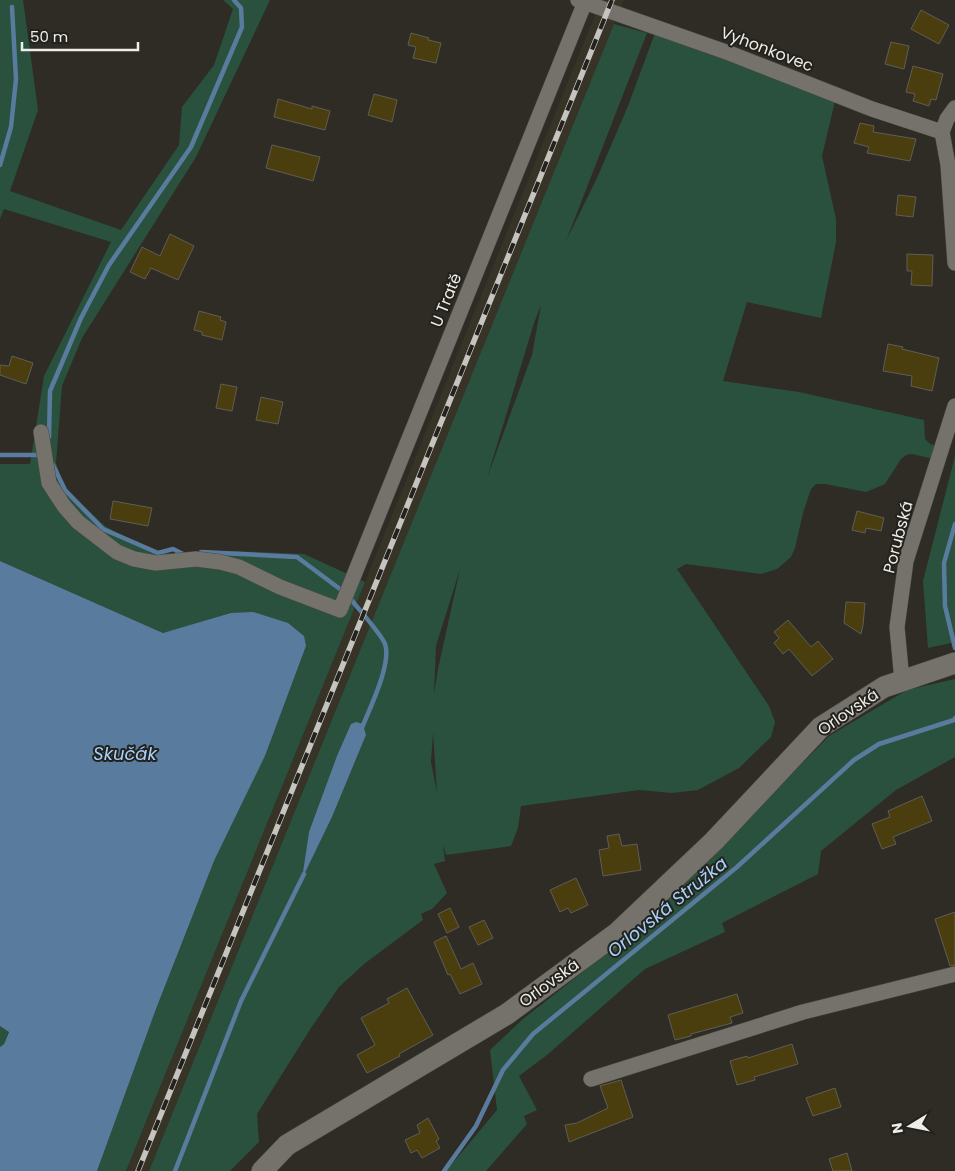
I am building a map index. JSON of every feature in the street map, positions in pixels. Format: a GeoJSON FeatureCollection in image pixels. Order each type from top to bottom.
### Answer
{"type":"FeatureCollection","features":[{"type":"Feature","properties":{"kind":"main road","name":"Orlovská"},"geometry":{"type":"LineString","coordinates":[[262,1171],[287,1145],[508,1014],[618,932],[714,841],[821,727],[884,687],[949,665]]}},
{"type":"Feature","properties":{"kind":"street","name":"Vyhonkovec"},"geometry":{"type":"LineString","coordinates":[[581,1],[729,53],[872,108],[942,132]]}},
{"type":"Feature","properties":{"kind":"street","name":"U Tratě"},"geometry":{"type":"LineString","coordinates":[[42,439],[49,483],[64,506],[78,522],[117,552],[134,559],[156,563],[196,559],[220,562],[239,567],[280,587],[341,607],[581,1]]}},
{"type":"Feature","properties":{"kind":"street"},"geometry":{"type":"LineString","coordinates":[[955,108],[947,119],[942,132],[948,165],[955,263]]}},
{"type":"Feature","properties":{"kind":"street","name":"Porubská"},"geometry":{"type":"LineString","coordinates":[[902,681],[898,627],[906,561],[955,406]]}},
{"type":"Feature","properties":{"kind":"street"},"geometry":{"type":"LineString","coordinates":[[591,1079],[803,1012],[955,974]]}},
{"type":"Feature","properties":{"kind":"shaded area"},"geometry":{"type":"Polygon","coordinates":[[[601,0],[624,0],[149,1171],[126,1171],[601,0]]]}},
{"type":"Feature","properties":{"kind":"green space"},"geometry":{"type":"Polygon","coordinates":[[[0,0],[23,0],[38,110],[10,191],[121,230],[179,145],[182,107],[214,65],[233,9],[223,0],[270,0],[196,157],[82,338],[62,386],[56,463],[65,489],[105,526],[159,554],[236,551],[304,554],[365,582],[126,1171],[97,1171],[156,1009],[214,861],[265,756],[306,646],[182,628],[163,633],[0,561],[0,464],[30,464],[44,376],[111,242],[4,209],[0,219],[0,0]]]}},
{"type":"Feature","properties":{"kind":"green space"},"geometry":{"type":"Polygon","coordinates":[[[614,24],[647,33],[566,241],[597,178],[628,106],[655,33],[835,101],[822,156],[836,219],[836,242],[821,318],[747,302],[723,381],[799,392],[924,420],[925,439],[930,444],[937,446],[934,459],[912,454],[906,455],[901,459],[885,484],[866,492],[816,484],[811,489],[791,557],[777,569],[761,574],[686,564],[677,569],[769,706],[775,722],[771,737],[739,768],[698,790],[672,793],[639,790],[521,806],[518,828],[511,846],[446,855],[443,845],[445,861],[434,864],[447,893],[432,909],[421,914],[423,920],[364,964],[339,987],[257,1114],[259,1142],[230,1171],[149,1171],[614,24]],[[541,305],[487,478],[532,355],[541,305]],[[460,569],[436,646],[434,694],[460,569]],[[363,724],[309,832],[303,877],[332,817],[366,735],[363,724]],[[433,733],[431,762],[437,792],[433,733]]]}},
{"type":"Feature","properties":{"kind":"green space"},"geometry":{"type":"Polygon","coordinates":[[[955,456],[955,642],[928,648],[923,581],[955,456]]]}},
{"type":"Feature","properties":{"kind":"green space"},"geometry":{"type":"Polygon","coordinates":[[[955,679],[955,757],[896,790],[821,851],[818,874],[722,923],[725,932],[645,969],[547,1055],[519,1076],[537,1110],[524,1116],[527,1124],[486,1171],[446,1171],[497,1110],[490,1050],[523,1019],[645,923],[829,736],[907,690],[955,679]]]}},
{"type":"Feature","properties":{"kind":"green space"},"geometry":{"type":"Polygon","coordinates":[[[0,1026],[9,1031],[4,1044],[0,1047],[0,1026]]]}},
{"type":"Feature","properties":{"kind":"water","name":"Skučák"},"geometry":{"type":"Polygon","coordinates":[[[0,561],[163,633],[231,613],[253,612],[288,623],[304,636],[306,646],[265,756],[214,861],[156,1009],[97,1171],[0,1171],[0,1047],[4,1044],[9,1032],[0,1026],[0,561]]]}},
{"type":"Feature","properties":{"kind":"water"},"geometry":{"type":"Polygon","coordinates":[[[356,722],[363,724],[366,735],[332,817],[302,879],[309,832],[337,756],[351,724],[356,722]]]}},
{"type":"Feature","properties":{"kind":"building"},"geometry":{"type":"Polygon","coordinates":[[[921,10],[949,25],[939,44],[911,29],[921,10]]]}},
{"type":"Feature","properties":{"kind":"building"},"geometry":{"type":"Polygon","coordinates":[[[411,33],[441,43],[436,63],[413,58],[416,47],[408,45],[411,33]]]}},
{"type":"Feature","properties":{"kind":"building"},"geometry":{"type":"Polygon","coordinates":[[[891,42],[909,46],[904,69],[885,64],[891,42]]]}},
{"type":"Feature","properties":{"kind":"building"},"geometry":{"type":"Polygon","coordinates":[[[913,66],[943,74],[936,100],[931,99],[929,106],[913,101],[915,94],[906,92],[913,66]]]}},
{"type":"Feature","properties":{"kind":"building"},"geometry":{"type":"Polygon","coordinates":[[[374,94],[397,100],[392,122],[368,115],[374,94]]]}},
{"type":"Feature","properties":{"kind":"building"},"geometry":{"type":"Polygon","coordinates":[[[278,99],[312,109],[312,106],[330,111],[325,130],[274,117],[278,99]]]}},
{"type":"Feature","properties":{"kind":"building"},"geometry":{"type":"Polygon","coordinates":[[[860,123],[874,126],[873,132],[916,139],[910,161],[867,153],[869,147],[854,143],[860,123]]]}},
{"type":"Feature","properties":{"kind":"building"},"geometry":{"type":"Polygon","coordinates":[[[272,145],[320,157],[313,181],[266,168],[272,145]]]}},
{"type":"Feature","properties":{"kind":"building"},"geometry":{"type":"Polygon","coordinates":[[[898,195],[916,197],[913,217],[896,215],[898,195]]]}},
{"type":"Feature","properties":{"kind":"building"},"geometry":{"type":"Polygon","coordinates":[[[170,234],[194,246],[178,280],[151,268],[145,279],[130,272],[142,247],[160,256],[170,234]]]}},
{"type":"Feature","properties":{"kind":"building"},"geometry":{"type":"Polygon","coordinates":[[[907,254],[933,255],[932,286],[911,285],[912,271],[907,271],[907,254]]]}},
{"type":"Feature","properties":{"kind":"building"},"geometry":{"type":"Polygon","coordinates":[[[199,311],[221,317],[220,320],[226,322],[222,340],[202,335],[202,332],[194,330],[199,311]]]}},
{"type":"Feature","properties":{"kind":"building"},"geometry":{"type":"Polygon","coordinates":[[[888,344],[939,358],[932,391],[911,386],[912,376],[883,371],[888,344]]]}},
{"type":"Feature","properties":{"kind":"building"},"geometry":{"type":"Polygon","coordinates":[[[12,356],[33,363],[26,384],[0,375],[0,365],[9,366],[12,356]]]}},
{"type":"Feature","properties":{"kind":"building"},"geometry":{"type":"Polygon","coordinates":[[[221,384],[237,387],[232,411],[216,408],[221,384]]]}},
{"type":"Feature","properties":{"kind":"building"},"geometry":{"type":"Polygon","coordinates":[[[261,397],[283,402],[278,424],[256,420],[261,397]]]}},
{"type":"Feature","properties":{"kind":"building"},"geometry":{"type":"Polygon","coordinates":[[[113,501],[152,508],[148,526],[110,519],[113,501]]]}},
{"type":"Feature","properties":{"kind":"building"},"geometry":{"type":"Polygon","coordinates":[[[857,511],[884,518],[881,531],[866,528],[865,533],[852,530],[857,511]]]}},
{"type":"Feature","properties":{"kind":"building"},"geometry":{"type":"Polygon","coordinates":[[[846,602],[865,603],[861,634],[844,623],[846,602]]]}},
{"type":"Feature","properties":{"kind":"building"},"geometry":{"type":"Polygon","coordinates":[[[788,620],[811,647],[818,641],[833,659],[812,676],[789,649],[783,654],[774,643],[779,638],[774,632],[788,620]]]}},
{"type":"Feature","properties":{"kind":"building"},"geometry":{"type":"Polygon","coordinates":[[[922,796],[932,821],[893,837],[896,844],[882,849],[872,824],[890,817],[888,811],[922,796]]]}},
{"type":"Feature","properties":{"kind":"building"},"geometry":{"type":"Polygon","coordinates":[[[619,834],[622,846],[637,844],[641,870],[603,876],[599,850],[609,848],[607,836],[619,834]]]}},
{"type":"Feature","properties":{"kind":"building"},"geometry":{"type":"Polygon","coordinates":[[[576,878],[588,905],[571,913],[568,908],[560,912],[550,890],[576,878]]]}},
{"type":"Feature","properties":{"kind":"building"},"geometry":{"type":"Polygon","coordinates":[[[450,908],[459,927],[447,933],[438,914],[450,908]]]}},
{"type":"Feature","properties":{"kind":"building"},"geometry":{"type":"Polygon","coordinates":[[[955,912],[955,965],[950,966],[935,919],[955,912]]]}},
{"type":"Feature","properties":{"kind":"building"},"geometry":{"type":"Polygon","coordinates":[[[484,920],[493,938],[478,945],[469,927],[484,920]]]}},
{"type":"Feature","properties":{"kind":"building"},"geometry":{"type":"Polygon","coordinates":[[[446,936],[461,969],[473,963],[482,984],[460,994],[450,974],[448,975],[434,942],[446,936]]]}},
{"type":"Feature","properties":{"kind":"building"},"geometry":{"type":"Polygon","coordinates":[[[407,988],[433,1035],[399,1054],[400,1056],[367,1073],[357,1055],[375,1045],[361,1018],[389,1003],[387,999],[407,988]]]}},
{"type":"Feature","properties":{"kind":"building"},"geometry":{"type":"Polygon","coordinates":[[[737,994],[743,1013],[730,1017],[732,1023],[675,1040],[668,1015],[737,994]]]}},
{"type":"Feature","properties":{"kind":"building"},"geometry":{"type":"Polygon","coordinates":[[[792,1044],[798,1064],[754,1077],[755,1080],[737,1085],[730,1061],[747,1056],[748,1058],[792,1044]]]}},
{"type":"Feature","properties":{"kind":"building"},"geometry":{"type":"Polygon","coordinates":[[[621,1080],[633,1117],[569,1142],[565,1125],[577,1123],[608,1108],[600,1086],[621,1080]]]}},
{"type":"Feature","properties":{"kind":"building"},"geometry":{"type":"Polygon","coordinates":[[[835,1088],[841,1107],[813,1116],[806,1098],[835,1088]]]}},
{"type":"Feature","properties":{"kind":"building"},"geometry":{"type":"Polygon","coordinates":[[[428,1118],[439,1139],[436,1141],[440,1148],[422,1158],[417,1150],[411,1153],[405,1140],[420,1133],[417,1125],[428,1118]]]}},
{"type":"Feature","properties":{"kind":"building"},"geometry":{"type":"Polygon","coordinates":[[[847,1153],[852,1171],[833,1171],[829,1159],[847,1153]]]}},
{"type":"Feature","properties":{"kind":"waterway"},"geometry":{"type":"LineString","coordinates":[[49,437],[50,391],[81,318],[109,265],[191,147],[242,27],[241,8],[234,0]]}},
{"type":"Feature","properties":{"kind":"waterway"},"geometry":{"type":"LineString","coordinates":[[0,165],[11,127],[16,79],[12,7]]}},
{"type":"Feature","properties":{"kind":"waterway"},"geometry":{"type":"LineString","coordinates":[[0,455],[41,455]]}},
{"type":"Feature","properties":{"kind":"waterway"},"geometry":{"type":"LineString","coordinates":[[53,465],[65,490],[103,529],[158,553],[173,549],[183,554]]}},
{"type":"Feature","properties":{"kind":"waterway","name":"Orlovská Stružka"},"geometry":{"type":"LineString","coordinates":[[955,524],[944,563],[945,606],[955,648]]}},
{"type":"Feature","properties":{"kind":"waterway"},"geometry":{"type":"LineString","coordinates":[[201,552],[297,557],[344,592]]}},
{"type":"Feature","properties":{"kind":"waterway"},"geometry":{"type":"LineString","coordinates":[[349,597],[383,640],[386,653],[383,675],[361,730]]}},
{"type":"Feature","properties":{"kind":"waterway","name":"Orlovská Stružka"},"geometry":{"type":"LineString","coordinates":[[444,1171],[476,1126],[503,1070],[533,1034],[737,867],[854,760],[879,744],[954,720],[955,718]]}},
{"type":"Feature","properties":{"kind":"waterway"},"geometry":{"type":"LineString","coordinates":[[175,1171],[241,1001],[304,874]]}},
{"type":"Feature","properties":{"kind":"railway"},"geometry":{"type":"LineString","coordinates":[[138,1171],[612,0]]}}]}
